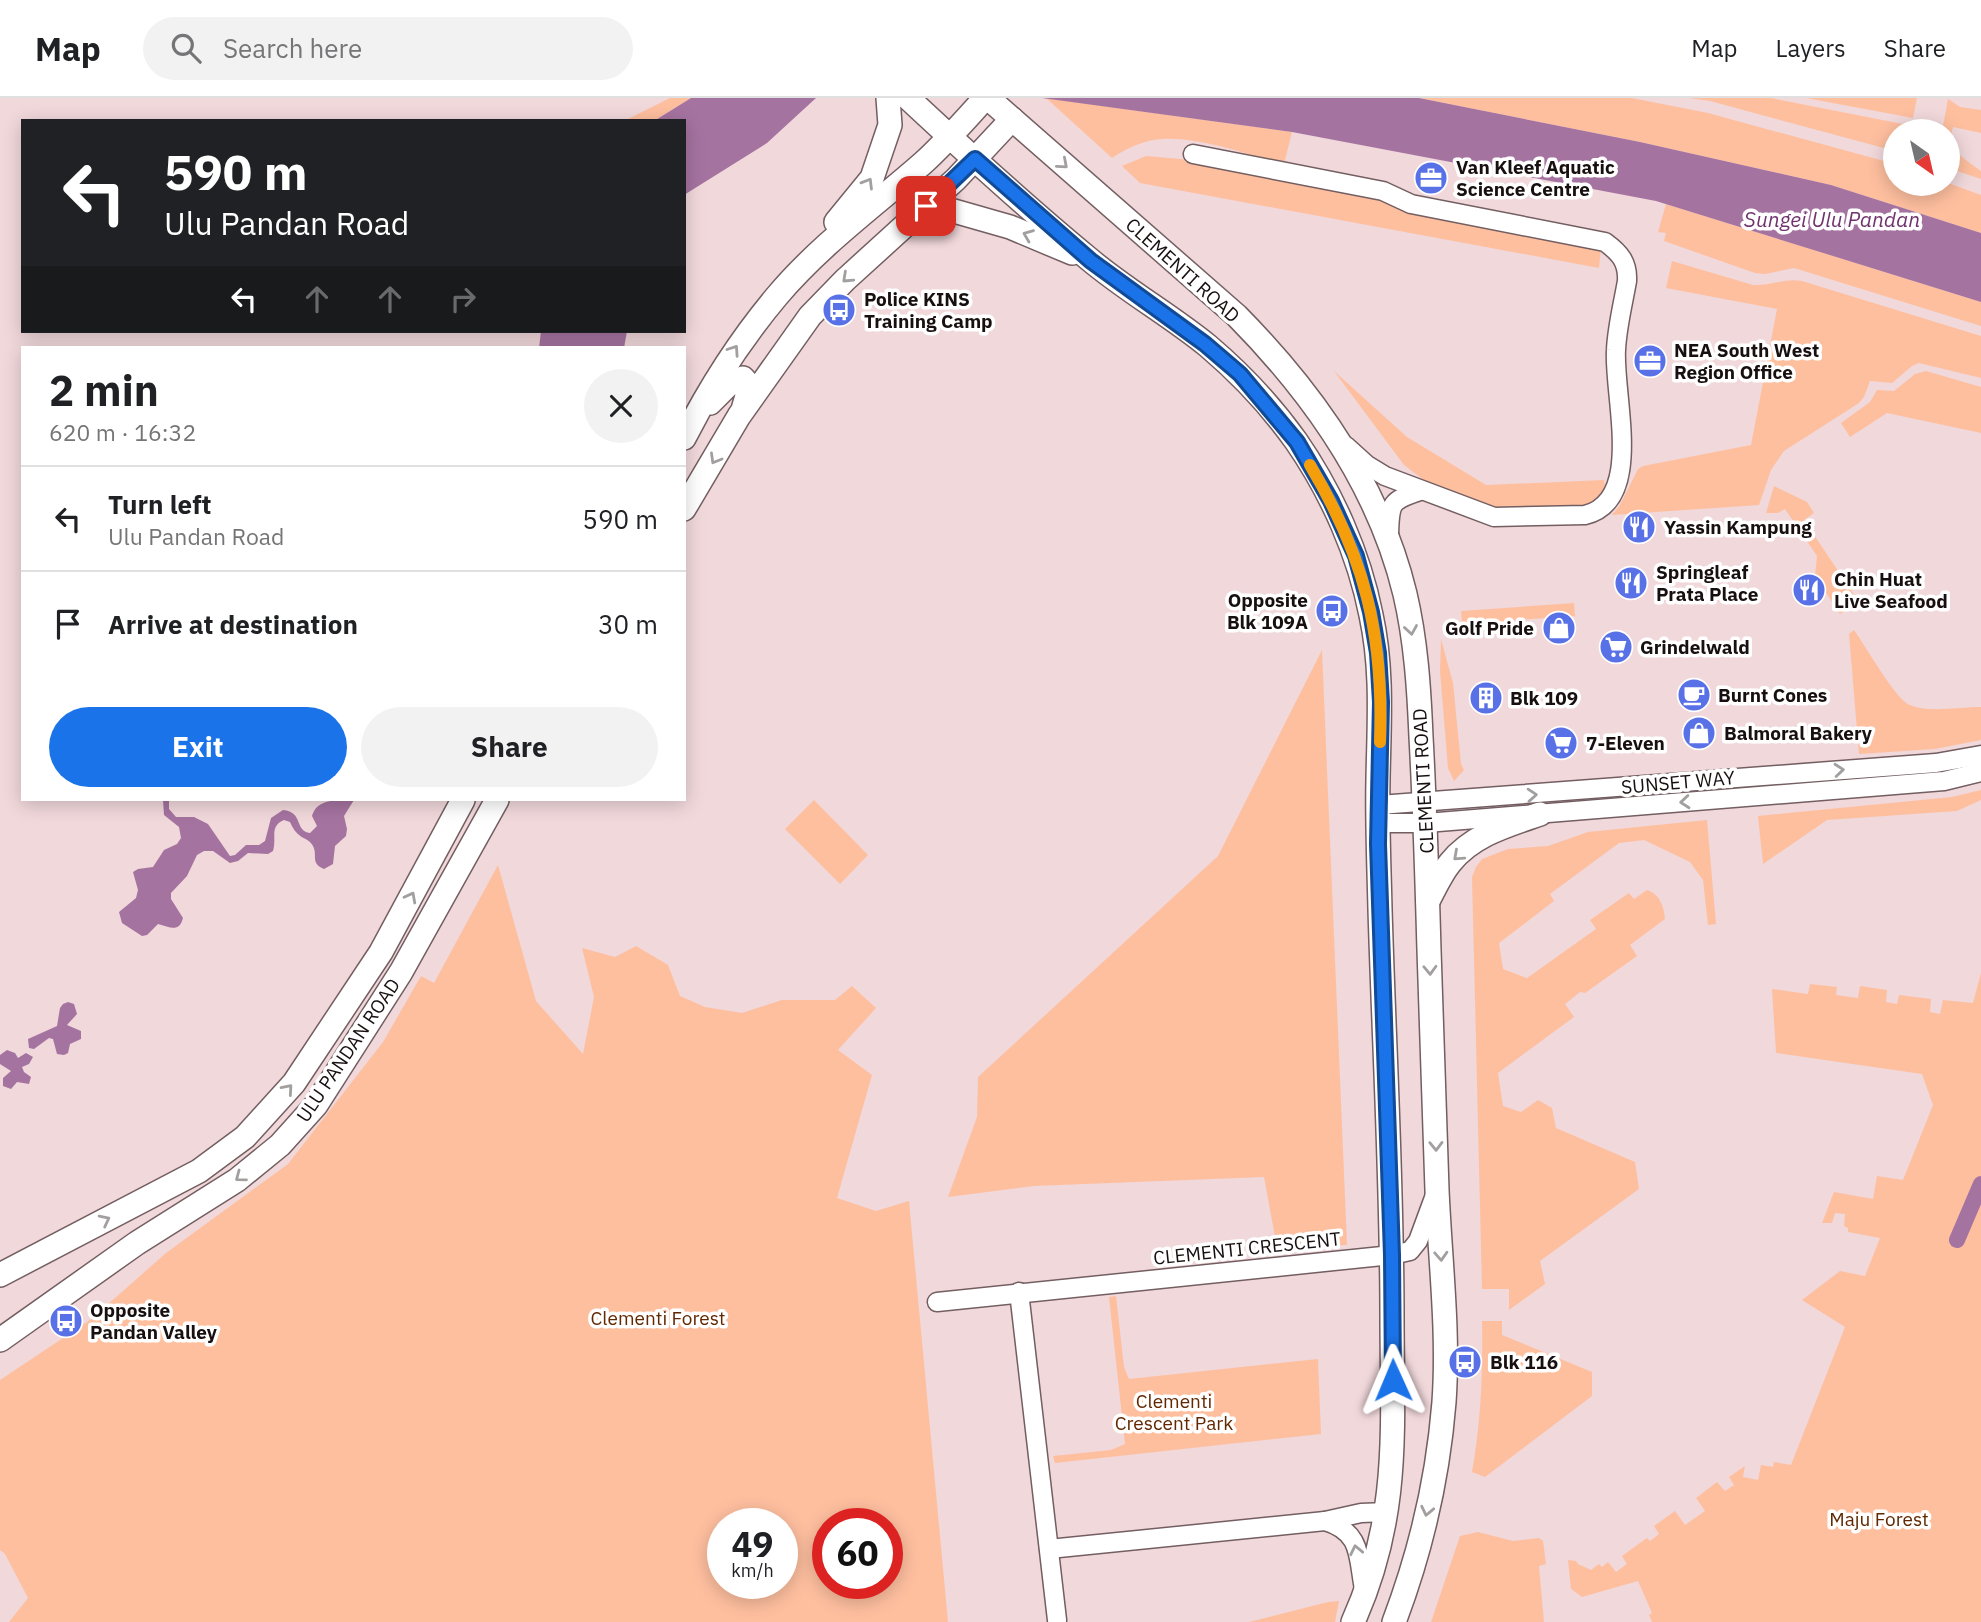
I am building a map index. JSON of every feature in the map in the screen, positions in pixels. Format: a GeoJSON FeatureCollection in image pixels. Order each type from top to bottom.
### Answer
{"type":"FeatureCollection","features":[{"type":"Feature","properties":{"kind":"main road","name":"CLEMENTI ROAD"},"geometry":{"type":"LineString","coordinates":[[987,98],[1237,316],[1270,349],[1340,442],[1365,484],[1405,593],[1418,667],[1437,1188],[1445,1329],[1444,1401],[1436,1470],[1419,1551],[1394,1622]]}},
{"type":"Feature","properties":{"kind":"main road"},"geometry":{"type":"LineString","coordinates":[[688,431],[737,345],[778,295],[814,258],[922,163],[987,98]]}},
{"type":"Feature","properties":{"kind":"main road","name":"CLEMENTI ROAD"},"geometry":{"type":"LineString","coordinates":[[901,102],[950,136],[1091,261],[1205,344],[1240,374],[1297,442],[1331,501],[1356,556],[1371,612],[1378,653],[1381,702],[1378,814],[1392,1255],[1394,1446],[1387,1512],[1379,1550],[1365,1595],[1353,1622]]}},
{"type":"Feature","properties":{"kind":"main road"},"geometry":{"type":"LineString","coordinates":[[814,258],[839,218],[872,178],[901,102]]}},
{"type":"Feature","properties":{"kind":"main road"},"geometry":{"type":"LineString","coordinates":[[686,506],[739,416],[810,316],[845,280],[956,179],[1012,119]]}},
{"type":"Feature","properties":{"kind":"main road"},"geometry":{"type":"LineString","coordinates":[[911,220],[943,210],[954,211],[1010,228],[1091,261]]}},
{"type":"Feature","properties":{"kind":"main road"},"geometry":{"type":"LineString","coordinates":[[688,431],[728,385],[743,378],[750,386],[739,416]]}},
{"type":"Feature","properties":{"kind":"main road","name":"ULU PANDAN ROAD"},"geometry":{"type":"LineString","coordinates":[[0,1275],[199,1171],[245,1137],[294,1083],[381,952],[462,801]]}},
{"type":"Feature","properties":{"kind":"main road","name":"ULU PANDAN ROAD"},"geometry":{"type":"LineString","coordinates":[[0,1340],[91,1274],[237,1180],[280,1146],[316,1105],[401,972],[496,801]]}},
{"type":"Feature","properties":{"kind":"main road"},"geometry":{"type":"LineString","coordinates":[[1427,902],[1450,862],[1472,844],[1492,831],[1540,814]]}},
{"type":"Feature","properties":{"kind":"main road"},"geometry":{"type":"LineString","coordinates":[[0,1324],[67,1280],[82,1272],[91,1274]]}},
{"type":"Feature","properties":{"kind":"street"},"geometry":{"type":"LineString","coordinates":[[1193,154],[1382,191],[1411,204],[1605,242],[1624,260],[1628,271],[1616,351],[1622,464],[1618,481],[1605,506],[1596,512],[1585,515],[1494,517],[1385,476],[1340,442]]}},
{"type":"Feature","properties":{"kind":"street"},"geometry":{"type":"LineString","coordinates":[[1388,543],[1393,502],[1420,491]]}},
{"type":"Feature","properties":{"kind":"street","name":"SUNSET WAY"},"geometry":{"type":"LineString","coordinates":[[1378,814],[1425,812],[1936,763],[1981,755]]}},
{"type":"Feature","properties":{"kind":"street","name":"SUNSET WAY"},"geometry":{"type":"LineString","coordinates":[[1425,812],[1540,814],[1944,781],[1981,772]]}},
{"type":"Feature","properties":{"kind":"street","name":"CLEMENTI CRESCENT"},"geometry":{"type":"LineString","coordinates":[[937,1303],[1410,1251],[1418,1241],[1437,1188]]}},
{"type":"Feature","properties":{"kind":"street"},"geometry":{"type":"LineString","coordinates":[[1019,1292],[1057,1620]]}},
{"type":"Feature","properties":{"kind":"street"},"geometry":{"type":"LineString","coordinates":[[1049,1549],[1325,1521],[1362,1513],[1387,1512]]}},
{"type":"Feature","properties":{"kind":"street"},"geometry":{"type":"LineString","coordinates":[[1325,1521],[1340,1526],[1353,1538],[1365,1595]]}},
{"type":"Feature","properties":{"kind":"green space"},"geometry":{"type":"Polygon","coordinates":[[[670,98],[691,98],[657,119],[628,119],[670,98]]]}},
{"type":"Feature","properties":{"kind":"green space"},"geometry":{"type":"Polygon","coordinates":[[[1046,98],[1292,132],[1284,164],[1224,147],[1178,139],[1144,142],[1112,158],[1046,98]]]}},
{"type":"Feature","properties":{"kind":"green space"},"geometry":{"type":"Polygon","coordinates":[[[1419,98],[1632,98],[1708,113],[1883,161],[1883,196],[1960,196],[1960,187],[1981,195],[1981,233],[1831,185],[1640,142],[1419,98]]]}},
{"type":"Feature","properties":{"kind":"green space"},"geometry":{"type":"Polygon","coordinates":[[[1689,98],[1771,98],[1883,120],[1883,148],[1710,101],[1689,98]]]}},
{"type":"Feature","properties":{"kind":"green space"},"geometry":{"type":"Polygon","coordinates":[[[1806,98],[1917,98],[1913,118],[1806,98]]]}},
{"type":"Feature","properties":{"kind":"green space"},"geometry":{"type":"Polygon","coordinates":[[[1948,99],[1960,107],[1981,110],[1981,133],[1960,128],[1960,119],[1944,119],[1948,99]]]}},
{"type":"Feature","properties":{"kind":"green space"},"geometry":{"type":"Polygon","coordinates":[[[1960,155],[1981,171],[1981,179],[1960,172],[1960,155]]]}},
{"type":"Feature","properties":{"kind":"green space"},"geometry":{"type":"Polygon","coordinates":[[[1146,156],[1192,160],[1381,198],[1601,248],[1599,268],[1140,183],[1122,166],[1146,156]]]}},
{"type":"Feature","properties":{"kind":"green space"},"geometry":{"type":"Polygon","coordinates":[[[1666,204],[1981,302],[1981,326],[1794,268],[1765,274],[1755,273],[1664,241],[1666,233],[1658,232],[1666,204]]]}},
{"type":"Feature","properties":{"kind":"green space"},"geometry":{"type":"Polygon","coordinates":[[[1672,261],[1753,285],[1802,281],[1981,336],[1981,378],[1919,363],[1892,383],[1870,381],[1859,403],[1784,451],[1771,470],[1759,505],[1612,515],[1638,469],[1643,466],[1751,445],[1777,309],[1666,288],[1672,261]]]}},
{"type":"Feature","properties":{"kind":"green space"},"geometry":{"type":"Polygon","coordinates":[[[1334,371],[1407,437],[1486,485],[1604,480],[1605,489],[1593,503],[1582,506],[1495,507],[1455,495],[1425,481],[1404,465],[1334,371]]]}},
{"type":"Feature","properties":{"kind":"green space"},"geometry":{"type":"Polygon","coordinates":[[[1926,371],[1981,387],[1981,433],[1887,413],[1850,437],[1841,423],[1870,402],[1877,390],[1894,391],[1915,374],[1926,371]]]}},
{"type":"Feature","properties":{"kind":"green space"},"geometry":{"type":"Polygon","coordinates":[[[1774,486],[1807,502],[1814,513],[1804,520],[1859,602],[1840,614],[1815,576],[1817,556],[1785,509],[1778,513],[1766,513],[1774,486]]]}},
{"type":"Feature","properties":{"kind":"green space"},"geometry":{"type":"Polygon","coordinates":[[[1574,603],[1575,616],[1462,624],[1461,611],[1574,603]]]}},
{"type":"Feature","properties":{"kind":"green space"},"geometry":{"type":"Polygon","coordinates":[[[1854,630],[1889,683],[1910,705],[1935,709],[1981,707],[1981,740],[1935,749],[1859,754],[1849,634],[1854,630]]]}},
{"type":"Feature","properties":{"kind":"green space"},"geometry":{"type":"Polygon","coordinates":[[[1441,639],[1453,683],[1461,764],[1464,770],[1454,781],[1448,768],[1440,671],[1441,639]]]}},
{"type":"Feature","properties":{"kind":"green space"},"geometry":{"type":"Polygon","coordinates":[[[1322,650],[1347,1245],[1277,1248],[1264,1177],[1034,1186],[948,1197],[977,1117],[978,1077],[1218,856],[1322,650]]]}},
{"type":"Feature","properties":{"kind":"green space"},"geometry":{"type":"Polygon","coordinates":[[[1981,790],[1981,800],[1957,811],[1827,820],[1763,864],[1758,816],[1952,797],[1981,790]]]}},
{"type":"Feature","properties":{"kind":"green space"},"geometry":{"type":"Polygon","coordinates":[[[814,800],[868,855],[840,884],[785,829],[814,800]]]}},
{"type":"Feature","properties":{"kind":"green space"},"geometry":{"type":"Polygon","coordinates":[[[1707,820],[1716,924],[1708,925],[1703,880],[1690,862],[1644,840],[1619,843],[1550,894],[1554,901],[1499,943],[1503,969],[1527,978],[1596,929],[1590,920],[1629,893],[1634,899],[1647,890],[1651,892],[1660,902],[1665,919],[1630,945],[1637,956],[1565,1004],[1574,1017],[1498,1073],[1503,1106],[1521,1112],[1538,1100],[1552,1108],[1556,1128],[1635,1162],[1639,1189],[1540,1261],[1545,1284],[1509,1310],[1509,1289],[1482,1289],[1472,877],[1476,867],[1482,859],[1508,849],[1548,846],[1588,832],[1707,820]]]}},
{"type":"Feature","properties":{"kind":"green space","name":"Clementi Forest"},"geometry":{"type":"Polygon","coordinates":[[[498,865],[536,1001],[583,1054],[594,997],[582,948],[615,957],[636,946],[668,965],[680,996],[705,1007],[742,1013],[782,1000],[835,1000],[852,986],[876,1008],[838,1050],[872,1075],[837,1198],[876,1211],[909,1201],[948,1622],[9,1622],[28,1598],[5,1554],[0,1550],[0,1380],[90,1320],[166,1253],[288,1164],[383,1042],[421,976],[434,983],[498,865]]]}},
{"type":"Feature","properties":{"kind":"green space","name":"Maju Forest"},"geometry":{"type":"Polygon","coordinates":[[[1981,973],[1981,1622],[1652,1622],[1649,1615],[1652,1613],[1638,1581],[1582,1597],[1571,1589],[1568,1560],[1576,1561],[1591,1570],[1608,1562],[1616,1572],[1627,1564],[1622,1556],[1647,1538],[1650,1541],[1659,1534],[1654,1526],[1675,1511],[1685,1525],[1705,1511],[1696,1498],[1717,1482],[1725,1491],[1734,1485],[1729,1477],[1745,1466],[1743,1477],[1758,1480],[1761,1465],[1773,1467],[1774,1462],[1791,1465],[1845,1327],[1802,1300],[1840,1271],[1865,1276],[1880,1238],[1848,1232],[1848,1228],[1844,1226],[1845,1214],[1835,1213],[1832,1223],[1822,1223],[1834,1192],[1873,1199],[1877,1176],[1903,1180],[1933,1105],[1922,1074],[1776,1053],[1772,989],[1808,994],[1810,984],[1837,987],[1836,995],[1858,998],[1860,986],[1887,990],[1886,1002],[1897,1004],[1899,995],[1931,999],[1930,1012],[1940,1014],[1943,1000],[1973,1003],[1981,973]]]}},
{"type":"Feature","properties":{"kind":"green space","name":"Clementi Crescent Park"},"geometry":{"type":"Polygon","coordinates":[[[1116,1296],[1124,1367],[1129,1379],[1318,1359],[1321,1434],[1055,1463],[1053,1456],[1111,1450],[1125,1444],[1109,1297],[1116,1296]]]}},
{"type":"Feature","properties":{"kind":"green space"},"geometry":{"type":"Polygon","coordinates":[[[1482,1321],[1502,1321],[1502,1335],[1592,1372],[1592,1396],[1485,1477],[1472,1472],[1481,1397],[1482,1321]]]}},
{"type":"Feature","properties":{"kind":"green space"},"geometry":{"type":"Polygon","coordinates":[[[1478,1532],[1513,1541],[1539,1538],[1543,1541],[1546,1564],[1539,1566],[1544,1622],[1431,1622],[1460,1536],[1478,1532]]]}},
{"type":"Feature","properties":{"kind":"green space"},"geometry":{"type":"Polygon","coordinates":[[[1339,1601],[1335,1622],[1249,1622],[1328,1602],[1339,1601]]]}},
{"type":"Feature","properties":{"kind":"water"},"geometry":{"type":"Polygon","coordinates":[[[691,98],[816,98],[767,143],[686,194],[686,119],[657,119],[691,98]]]}},
{"type":"Feature","properties":{"kind":"water","name":"Sungei Ulu Pandan"},"geometry":{"type":"Polygon","coordinates":[[[1042,98],[1419,98],[1640,142],[1831,185],[1981,233],[1981,302],[1656,201],[1292,132],[1042,98]]]}},
{"type":"Feature","properties":{"kind":"water"},"geometry":{"type":"Polygon","coordinates":[[[541,333],[627,333],[624,346],[539,346],[541,333]]]}},
{"type":"Feature","properties":{"kind":"water"},"geometry":{"type":"Polygon","coordinates":[[[163,801],[169,801],[169,809],[176,817],[194,817],[208,824],[230,856],[246,845],[259,845],[265,841],[271,818],[283,810],[294,814],[302,829],[310,833],[317,826],[312,816],[318,806],[329,801],[353,801],[344,816],[346,836],[335,846],[333,864],[324,869],[320,867],[311,843],[296,832],[290,822],[284,820],[277,826],[273,851],[268,854],[248,853],[238,861],[230,863],[213,851],[204,851],[197,855],[187,876],[171,893],[171,899],[183,918],[179,926],[174,928],[158,924],[147,935],[142,936],[122,923],[119,912],[136,898],[138,890],[133,872],[153,867],[164,850],[177,844],[181,838],[179,827],[164,815],[163,801]]]}},
{"type":"Feature","properties":{"kind":"water"},"geometry":{"type":"Polygon","coordinates":[[[68,1002],[74,1004],[77,1014],[67,1025],[81,1031],[81,1039],[70,1044],[68,1053],[64,1055],[57,1054],[53,1039],[49,1038],[34,1049],[29,1048],[28,1039],[57,1026],[60,1008],[68,1002]]]}},
{"type":"Feature","properties":{"kind":"water"},"geometry":{"type":"Polygon","coordinates":[[[7,1050],[15,1053],[18,1058],[26,1053],[33,1057],[29,1064],[22,1067],[31,1077],[29,1084],[17,1082],[11,1089],[3,1086],[3,1078],[11,1071],[0,1064],[0,1055],[7,1050]]]}},
{"type":"Feature","properties":{"kind":"waterway"},"geometry":{"type":"LineString","coordinates":[[1957,1240],[1981,1184]]}},
{"type":"Feature","properties":{"kind":"slow traffic"},"geometry":{"type":"LineString","coordinates":[[1310,465],[1331,501],[1356,556],[1371,612],[1378,653],[1380,742]]}},
{"type":"Feature","properties":{"kind":"place","name":"Van Kleef Aquatic Science Centre"},"geometry":{"type":"Point","coordinates":[1431,178]}},
{"type":"Feature","properties":{"kind":"place","name":"Police KINS Training Camp"},"geometry":{"type":"Point","coordinates":[839,310]}},
{"type":"Feature","properties":{"kind":"place","name":"NEA South West Region Office"},"geometry":{"type":"Point","coordinates":[1650,361]}},
{"type":"Feature","properties":{"kind":"place","name":"Yassin Kampung"},"geometry":{"type":"Point","coordinates":[1639,527]}},
{"type":"Feature","properties":{"kind":"place","name":"Springleaf Prata Place"},"geometry":{"type":"Point","coordinates":[1631,583]}},
{"type":"Feature","properties":{"kind":"place","name":"Chin Huat Live Seafood"},"geometry":{"type":"Point","coordinates":[1809,590]}},
{"type":"Feature","properties":{"kind":"place","name":"Opposite Blk 109A"},"geometry":{"type":"Point","coordinates":[1332,611]}},
{"type":"Feature","properties":{"kind":"place","name":"Golf Pride"},"geometry":{"type":"Point","coordinates":[1559,628]}},
{"type":"Feature","properties":{"kind":"place","name":"Grindelwald"},"geometry":{"type":"Point","coordinates":[1616,647]}},
{"type":"Feature","properties":{"kind":"place","name":"Burnt Cones"},"geometry":{"type":"Point","coordinates":[1694,695]}},
{"type":"Feature","properties":{"kind":"place","name":"Blk 109"},"geometry":{"type":"Point","coordinates":[1486,698]}},
{"type":"Feature","properties":{"kind":"place","name":"Balmoral Bakery"},"geometry":{"type":"Point","coordinates":[1699,733]}},
{"type":"Feature","properties":{"kind":"place","name":"7-Eleven"},"geometry":{"type":"Point","coordinates":[1561,743]}},
{"type":"Feature","properties":{"kind":"place","name":"Opposite Pandan Valley"},"geometry":{"type":"Point","coordinates":[66,1321]}},
{"type":"Feature","properties":{"kind":"place","name":"Blk 116"},"geometry":{"type":"Point","coordinates":[1465,1362]}},
{"type":"Feature","properties":{"kind":"route"},"geometry":{"type":"LineString","coordinates":[[926,206],[975,159],[1091,261],[1205,344],[1240,374],[1297,442],[1331,501],[1356,556],[1371,612],[1378,653],[1381,702],[1378,844],[1392,1255],[1393,1380]]}}]}
